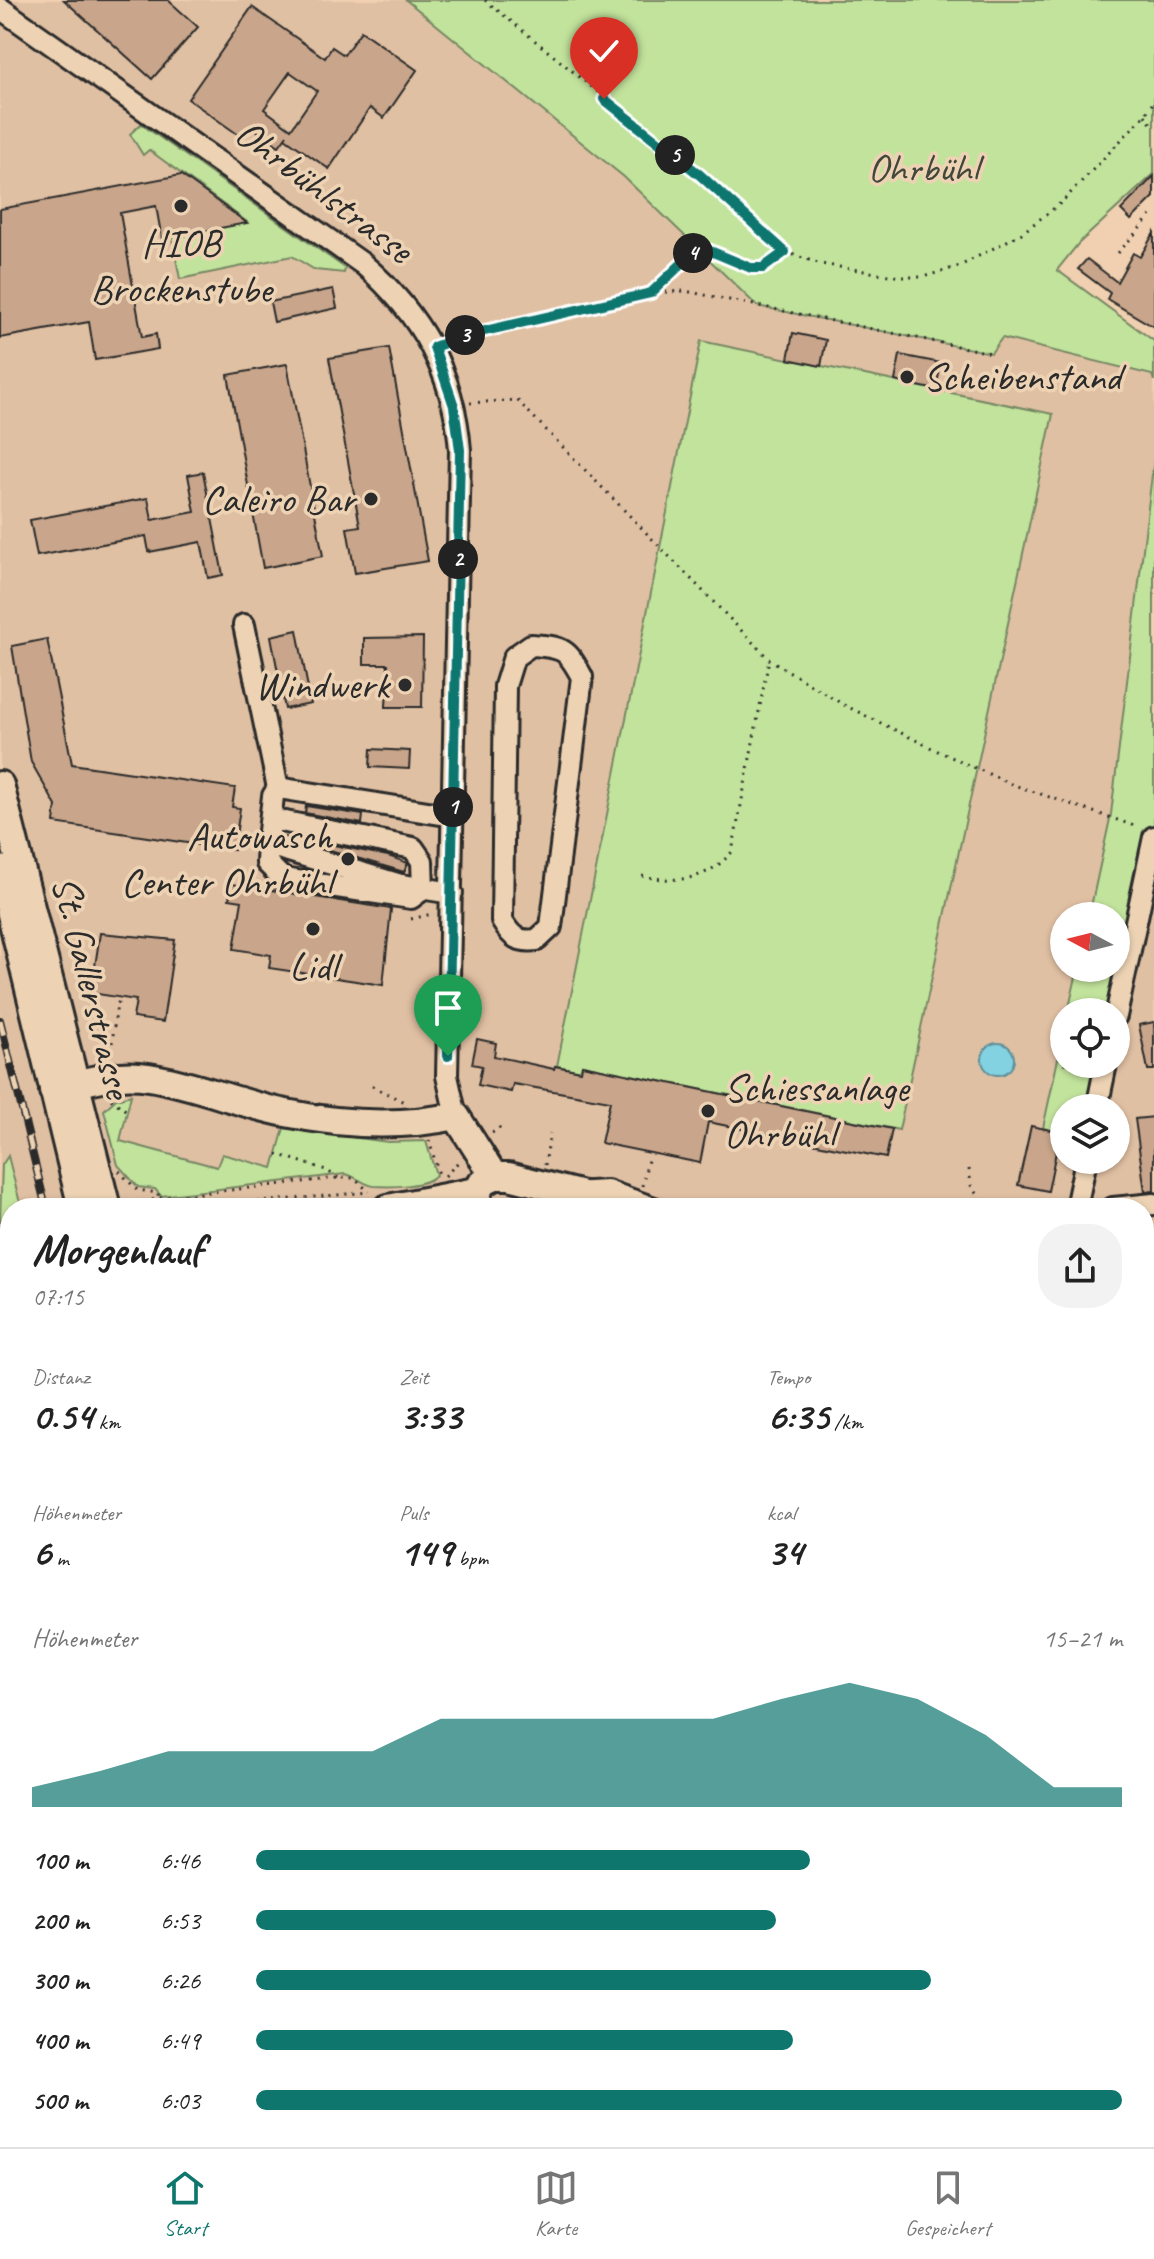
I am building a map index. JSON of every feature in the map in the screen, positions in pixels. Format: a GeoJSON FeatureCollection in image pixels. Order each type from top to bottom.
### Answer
{"type":"FeatureCollection","features":[{"type":"Feature","properties":{"kind":"main road","name":"St. Gallerstrasse"},"geometry":{"type":"LineString","coordinates":[[0,785],[64,1087],[91,1198]]}},
{"type":"Feature","properties":{"kind":"main road","name":"St. Gallerstrasse"},"geometry":{"type":"LineString","coordinates":[[0,869],[64,1087]]}},
{"type":"Feature","properties":{"kind":"main road"},"geometry":{"type":"LineString","coordinates":[[64,1087],[99,1078],[148,1077],[283,1112],[331,1121],[409,1123],[456,1116]]}},
{"type":"Feature","properties":{"kind":"main road","name":"Ohrbühlstrasse"},"geometry":{"type":"LineString","coordinates":[[456,1116],[481,1192]]}},
{"type":"Feature","properties":{"kind":"main road"},"geometry":{"type":"LineString","coordinates":[[404,1198],[481,1192],[509,1176],[590,1198]]}},
{"type":"Feature","properties":{"kind":"street","name":"Ohrbühlstrasse"},"geometry":{"type":"LineString","coordinates":[[13,8],[363,264],[402,301],[434,347],[454,406],[460,450],[447,1076],[456,1116]]}},
{"type":"Feature","properties":{"kind":"street"},"geometry":{"type":"LineString","coordinates":[[244,625],[278,788],[273,796],[267,863],[283,879],[411,898],[418,896],[423,889],[422,861],[413,848],[271,819]]}},
{"type":"Feature","properties":{"kind":"street"},"geometry":{"type":"LineString","coordinates":[[531,645],[556,647],[569,653],[582,677],[551,927],[537,940],[521,942],[511,936],[502,921],[505,686],[514,657],[531,645]]}},
{"type":"Feature","properties":{"kind":"street"},"geometry":{"type":"LineString","coordinates":[[278,788],[453,816]]}},
{"type":"Feature","properties":{"kind":"street"},"geometry":{"type":"LineString","coordinates":[[397,845],[403,810]]}},
{"type":"Feature","properties":{"kind":"street"},"geometry":{"type":"LineString","coordinates":[[1119,998],[1147,832]]}},
{"type":"Feature","properties":{"kind":"street"},"geometry":{"type":"LineString","coordinates":[[268,846],[423,889],[452,893]]}},
{"type":"Feature","properties":{"kind":"street"},"geometry":{"type":"LineString","coordinates":[[1078,1198],[1083,1174]]}},
{"type":"Feature","properties":{"kind":"street"},"geometry":{"type":"LineString","coordinates":[[573,1193],[607,1191],[635,1198]]}},
{"type":"Feature","properties":{"kind":"path"},"geometry":{"type":"LineString","coordinates":[[485,0],[700,175],[785,252],[821,264],[901,277],[923,277],[960,266],[1022,233],[1052,210],[1145,115],[1154,101]]}},
{"type":"Feature","properties":{"kind":"path"},"geometry":{"type":"LineString","coordinates":[[1145,115],[1154,128]]}},
{"type":"Feature","properties":{"kind":"path"},"geometry":{"type":"LineString","coordinates":[[1118,253],[1154,212]]}},
{"type":"Feature","properties":{"kind":"path"},"geometry":{"type":"LineString","coordinates":[[651,293],[695,251],[708,250],[751,268],[763,268],[785,252]]}},
{"type":"Feature","properties":{"kind":"path"},"geometry":{"type":"LineString","coordinates":[[434,347],[463,336],[651,293],[685,291],[991,353]]}},
{"type":"Feature","properties":{"kind":"path"},"geometry":{"type":"LineString","coordinates":[[454,406],[478,401],[517,400],[769,659],[844,705],[940,752],[1011,784],[1147,832]]}},
{"type":"Feature","properties":{"kind":"path"},"geometry":{"type":"LineString","coordinates":[[642,876],[681,881],[697,877],[732,852],[769,659]]}},
{"type":"Feature","properties":{"kind":"path"},"geometry":{"type":"LineString","coordinates":[[111,1051],[117,1004],[123,998]]}},
{"type":"Feature","properties":{"kind":"path"},"geometry":{"type":"LineString","coordinates":[[372,1086],[390,1092],[413,1109]]}},
{"type":"Feature","properties":{"kind":"path"},"geometry":{"type":"LineString","coordinates":[[111,1099],[128,1112]]}},
{"type":"Feature","properties":{"kind":"path"},"geometry":{"type":"LineString","coordinates":[[490,1134],[502,1126]]}},
{"type":"Feature","properties":{"kind":"path"},"geometry":{"type":"LineString","coordinates":[[544,1169],[550,1133]]}},
{"type":"Feature","properties":{"kind":"path"},"geometry":{"type":"LineString","coordinates":[[428,1137],[442,1184],[446,1173],[461,1159]]}},
{"type":"Feature","properties":{"kind":"path"},"geometry":{"type":"LineString","coordinates":[[277,1154],[326,1170],[338,1178]]}},
{"type":"Feature","properties":{"kind":"path"},"geometry":{"type":"LineString","coordinates":[[647,1198],[648,1160]]}},
{"type":"Feature","properties":{"kind":"path"},"geometry":{"type":"LineString","coordinates":[[969,1169],[971,1185],[979,1198]]}},
{"type":"Feature","properties":{"kind":"path"},"geometry":{"type":"LineString","coordinates":[[123,1174],[133,1188],[157,1192],[159,1198],[355,1178],[377,1198]]}},
{"type":"Feature","properties":{"kind":"shaded area"},"geometry":{"type":"Polygon","coordinates":[[[0,0],[406,0],[624,177],[688,237],[991,353],[1057,270],[1154,341],[1154,1198],[0,1198],[0,0]]]}},
{"type":"Feature","properties":{"kind":"green space","name":"Ohrbühl"},"geometry":{"type":"Polygon","coordinates":[[[406,0],[1154,0],[1154,174],[1078,244],[1057,270],[1154,341],[1154,381],[1152,375],[1002,338],[991,353],[757,306],[624,177],[406,0]]]}},
{"type":"Feature","properties":{"kind":"green space"},"geometry":{"type":"Polygon","coordinates":[[[141,124],[345,268],[344,273],[315,270],[292,256],[180,279],[172,238],[247,222],[149,150],[143,155],[130,134],[141,124]]]}},
{"type":"Feature","properties":{"kind":"green space"},"geometry":{"type":"Polygon","coordinates":[[[701,341],[1053,414],[899,1130],[582,1065],[581,1071],[557,1066],[701,341]]]}},
{"type":"Feature","properties":{"kind":"green space"},"geometry":{"type":"Polygon","coordinates":[[[1154,458],[1154,837],[1130,948],[1130,902],[1092,902],[1111,814],[1154,458]]]}},
{"type":"Feature","properties":{"kind":"green space"},"geometry":{"type":"Polygon","coordinates":[[[1075,982],[1123,982],[1119,998],[1071,998],[1075,982]]]}},
{"type":"Feature","properties":{"kind":"green space"},"geometry":{"type":"Polygon","coordinates":[[[1054,1078],[1103,1078],[1100,1094],[1050,1094],[1054,1078]]]}},
{"type":"Feature","properties":{"kind":"green space"},"geometry":{"type":"Polygon","coordinates":[[[131,1095],[120,1141],[217,1167],[222,1154],[273,1168],[284,1128],[388,1142],[426,1141],[436,1175],[424,1182],[398,1186],[370,1185],[345,1174],[161,1196],[155,1189],[138,1187],[118,1165],[104,1110],[116,1099],[131,1095]]]}},
{"type":"Feature","properties":{"kind":"green space"},"geometry":{"type":"Polygon","coordinates":[[[1050,1096],[1050,1130],[1043,1128],[1050,1096]]]}},
{"type":"Feature","properties":{"kind":"green space"},"geometry":{"type":"Polygon","coordinates":[[[8,1156],[19,1198],[1,1198],[2,1165],[8,1156]]]}},
{"type":"Feature","properties":{"kind":"water"},"geometry":{"type":"Polygon","coordinates":[[[998,1043],[1009,1048],[1014,1059],[1009,1070],[998,1075],[987,1070],[982,1059],[987,1048],[998,1043]]]}},
{"type":"Feature","properties":{"kind":"building"},"geometry":{"type":"Polygon","coordinates":[[[64,0],[168,0],[198,27],[152,79],[64,0]]]}},
{"type":"Feature","properties":{"kind":"building"},"geometry":{"type":"Polygon","coordinates":[[[252,7],[325,58],[332,47],[344,55],[361,31],[417,70],[384,118],[370,108],[329,169],[285,138],[287,135],[279,146],[252,127],[243,138],[188,99],[252,7]],[[290,72],[264,109],[291,129],[317,91],[290,72]]]}},
{"type":"Feature","properties":{"kind":"building"},"geometry":{"type":"Polygon","coordinates":[[[181,175],[247,223],[162,239],[156,206],[120,213],[142,337],[156,334],[158,349],[95,360],[89,322],[0,338],[0,209],[181,175]]]}},
{"type":"Feature","properties":{"kind":"building"},"geometry":{"type":"Polygon","coordinates":[[[1154,176],[1154,197],[1131,220],[1121,210],[1154,176]]]}},
{"type":"Feature","properties":{"kind":"building"},"geometry":{"type":"Polygon","coordinates":[[[1154,233],[1154,327],[1107,299],[1110,293],[1078,269],[1087,259],[1117,282],[1133,253],[1140,257],[1154,233]]]}},
{"type":"Feature","properties":{"kind":"building"},"geometry":{"type":"Polygon","coordinates":[[[333,289],[337,308],[274,322],[270,302],[333,289]]]}},
{"type":"Feature","properties":{"kind":"building"},"geometry":{"type":"Polygon","coordinates":[[[793,333],[826,340],[821,366],[788,359],[793,333]]]}},
{"type":"Feature","properties":{"kind":"building"},"geometry":{"type":"Polygon","coordinates":[[[389,348],[428,561],[355,573],[347,528],[360,526],[329,358],[389,348]]]}},
{"type":"Feature","properties":{"kind":"building"},"geometry":{"type":"Polygon","coordinates":[[[900,355],[941,363],[936,390],[895,381],[900,355]]]}},
{"type":"Feature","properties":{"kind":"building"},"geometry":{"type":"Polygon","coordinates":[[[287,364],[323,556],[263,568],[228,375],[287,364]]]}},
{"type":"Feature","properties":{"kind":"building"},"geometry":{"type":"Polygon","coordinates":[[[203,472],[223,575],[208,578],[201,542],[149,552],[146,536],[37,556],[30,520],[148,498],[152,520],[195,512],[188,475],[203,472]]]}},
{"type":"Feature","properties":{"kind":"building"},"geometry":{"type":"Polygon","coordinates":[[[297,630],[311,704],[285,709],[271,636],[297,630]]]}},
{"type":"Feature","properties":{"kind":"building","name":"Windwerk"},"geometry":{"type":"Polygon","coordinates":[[[423,637],[422,707],[386,707],[388,664],[364,664],[364,638],[423,637]]]}},
{"type":"Feature","properties":{"kind":"building"},"geometry":{"type":"Polygon","coordinates":[[[47,639],[72,764],[235,788],[232,807],[240,808],[234,850],[54,823],[56,806],[31,762],[12,646],[47,639]]]}},
{"type":"Feature","properties":{"kind":"building"},"geometry":{"type":"Polygon","coordinates":[[[371,749],[410,751],[409,769],[370,767],[371,749]]]}},
{"type":"Feature","properties":{"kind":"building"},"geometry":{"type":"Polygon","coordinates":[[[306,806],[363,815],[362,824],[305,813],[306,806]]]}},
{"type":"Feature","properties":{"kind":"building"},"geometry":{"type":"Polygon","coordinates":[[[304,839],[408,863],[404,872],[303,842],[304,839]]]}},
{"type":"Feature","properties":{"kind":"building","name":"Lidl"},"geometry":{"type":"Polygon","coordinates":[[[232,884],[391,909],[383,985],[269,968],[271,955],[234,949],[242,901],[229,899],[232,884]]]}},
{"type":"Feature","properties":{"kind":"building"},"geometry":{"type":"Polygon","coordinates":[[[100,933],[175,940],[163,1022],[133,1018],[136,1000],[91,993],[100,933]]]}},
{"type":"Feature","properties":{"kind":"building"},"geometry":{"type":"Polygon","coordinates":[[[1154,1022],[1154,1070],[1148,1070],[1139,1025],[1154,1022]]]}},
{"type":"Feature","properties":{"kind":"building","name":"Schiessanlage Ohrbühl"},"geometry":{"type":"Polygon","coordinates":[[[477,1039],[496,1043],[494,1056],[554,1069],[555,1066],[581,1071],[582,1065],[892,1129],[886,1158],[708,1122],[700,1163],[601,1143],[610,1101],[513,1084],[511,1092],[478,1085],[482,1066],[472,1064],[477,1039]]]}},
{"type":"Feature","properties":{"kind":"building"},"geometry":{"type":"Polygon","coordinates":[[[1154,1117],[1154,1191],[1145,1192],[1135,1119],[1154,1117]]]}},
{"type":"Feature","properties":{"kind":"building"},"geometry":{"type":"Polygon","coordinates":[[[1031,1126],[1050,1130],[1051,1174],[1048,1191],[1018,1185],[1031,1126]]]}},
{"type":"Feature","properties":{"kind":"railway"},"geometry":{"type":"LineString","coordinates":[[0,1020],[44,1198]]}},
{"type":"Feature","properties":{"kind":"place","name":"HIOB Brockenstube"},"geometry":{"type":"Point","coordinates":[181,206]}},
{"type":"Feature","properties":{"kind":"place","name":"Scheibenstand"},"geometry":{"type":"Point","coordinates":[907,377]}},
{"type":"Feature","properties":{"kind":"place","name":"Caleiro Bar"},"geometry":{"type":"Point","coordinates":[371,499]}},
{"type":"Feature","properties":{"kind":"place","name":"Windwerk"},"geometry":{"type":"Point","coordinates":[405,685]}},
{"type":"Feature","properties":{"kind":"place","name":"Autowasch Center Ohrbühl"},"geometry":{"type":"Point","coordinates":[348,859]}},
{"type":"Feature","properties":{"kind":"place","name":"Lidl"},"geometry":{"type":"Point","coordinates":[313,929]}},
{"type":"Feature","properties":{"kind":"place","name":"Schiessanlage Ohrbühl"},"geometry":{"type":"Point","coordinates":[708,1111]}},
{"type":"Feature","properties":{"kind":"route"},"geometry":{"type":"LineString","coordinates":[[448,1056],[460,450],[454,406],[434,347],[463,336],[651,293],[695,251],[719,253],[751,268],[763,268],[785,252],[700,175],[604,99]]}}]}
